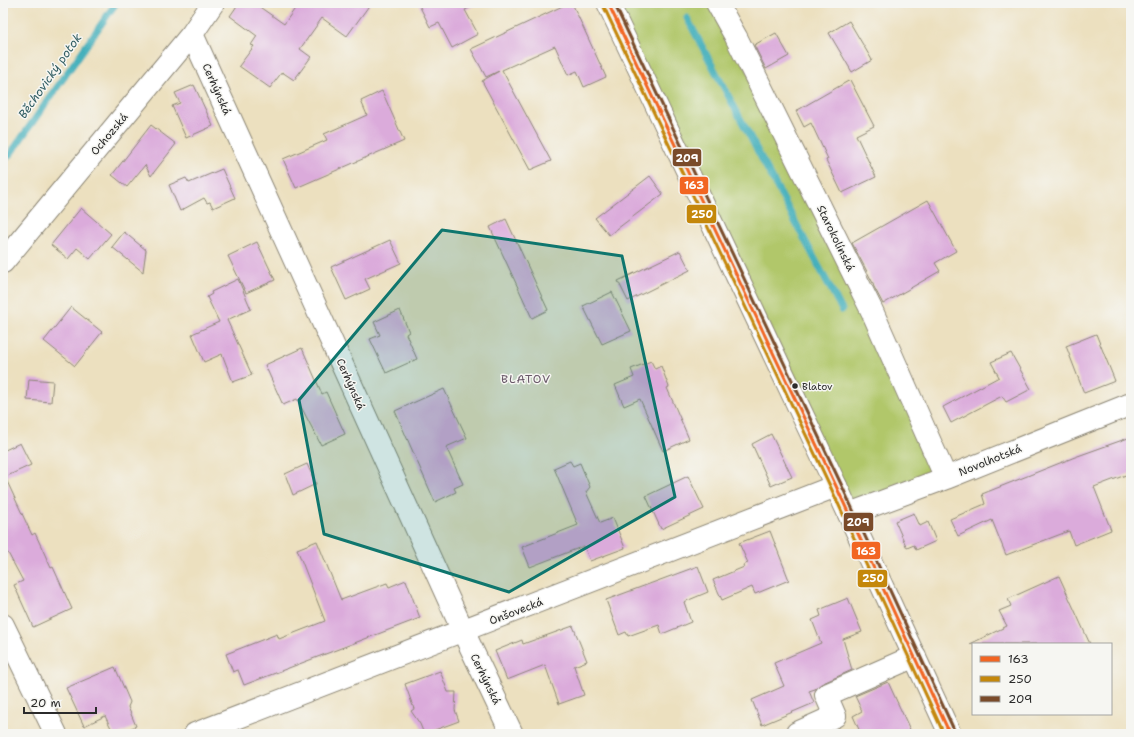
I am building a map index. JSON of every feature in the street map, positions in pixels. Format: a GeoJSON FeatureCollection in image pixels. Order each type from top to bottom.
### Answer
{"type":"FeatureCollection","features":[{"type":"Feature","properties":{"kind":"street","name":"Ochozská"},"geometry":{"type":"LineString","coordinates":[[3,262],[192,34],[213,3]]}},
{"type":"Feature","properties":{"kind":"street"},"geometry":{"type":"LineString","coordinates":[[608,3],[836,486],[950,734]]}},
{"type":"Feature","properties":{"kind":"street","name":"Starokolínská"},"geometry":{"type":"LineString","coordinates":[[717,3],[872,311],[946,478]]}},
{"type":"Feature","properties":{"kind":"street","name":"Cerhýnská"},"geometry":{"type":"LineString","coordinates":[[192,34],[463,631],[512,734]]}},
{"type":"Feature","properties":{"kind":"street","name":"Novolhotská"},"geometry":{"type":"LineString","coordinates":[[849,514],[946,478],[1131,404]]}},
{"type":"Feature","properties":{"kind":"street","name":"Onšovecká"},"geometry":{"type":"LineString","coordinates":[[195,734],[836,486]]}},
{"type":"Feature","properties":{"kind":"street"},"geometry":{"type":"LineString","coordinates":[[3,626],[56,734]]}},
{"type":"Feature","properties":{"kind":"street"},"geometry":{"type":"LineString","coordinates":[[797,733],[835,716],[826,695],[915,656]]}},
{"type":"Feature","properties":{"kind":"highlighted area"},"geometry":{"type":"Polygon","coordinates":[[[442,230],[622,256],[675,497],[509,592],[324,534],[299,400],[442,230]]]}},
{"type":"Feature","properties":{"kind":"green space"},"geometry":{"type":"Polygon","coordinates":[[[610,3],[714,3],[946,478],[849,514],[610,3]]]}},
{"type":"Feature","properties":{"kind":"building"},"geometry":{"type":"Polygon","coordinates":[[[239,3],[254,3],[284,24],[299,3],[371,3],[347,36],[322,18],[300,49],[311,57],[294,80],[282,72],[270,88],[239,66],[254,46],[251,45],[257,36],[230,16],[239,3]]]}},
{"type":"Feature","properties":{"kind":"building"},"geometry":{"type":"Polygon","coordinates":[[[418,3],[479,3],[465,10],[478,34],[452,48],[439,23],[430,27],[418,3]]]}},
{"type":"Feature","properties":{"kind":"building"},"geometry":{"type":"Polygon","coordinates":[[[569,3],[572,3],[606,77],[584,87],[577,71],[568,75],[555,46],[502,70],[551,161],[530,170],[482,81],[499,71],[486,77],[471,49],[569,3]]]}},
{"type":"Feature","properties":{"kind":"building"},"geometry":{"type":"Polygon","coordinates":[[[849,21],[872,60],[852,72],[829,33],[849,21]]]}},
{"type":"Feature","properties":{"kind":"building"},"geometry":{"type":"Polygon","coordinates":[[[776,33],[789,56],[766,69],[754,45],[776,33]]]}},
{"type":"Feature","properties":{"kind":"building"},"geometry":{"type":"Polygon","coordinates":[[[850,80],[874,126],[856,135],[876,177],[842,193],[826,160],[828,159],[811,123],[804,127],[796,111],[850,80]]]}},
{"type":"Feature","properties":{"kind":"building"},"geometry":{"type":"Polygon","coordinates":[[[194,85],[213,126],[186,138],[172,106],[180,103],[175,93],[194,85]]]}},
{"type":"Feature","properties":{"kind":"building"},"geometry":{"type":"Polygon","coordinates":[[[382,91],[404,141],[296,188],[283,159],[327,140],[324,134],[367,115],[361,101],[382,91]]]}},
{"type":"Feature","properties":{"kind":"building"},"geometry":{"type":"Polygon","coordinates":[[[151,125],[176,144],[151,176],[145,165],[127,187],[112,175],[151,125]]]}},
{"type":"Feature","properties":{"kind":"building"},"geometry":{"type":"Polygon","coordinates":[[[222,169],[235,198],[213,208],[210,202],[207,203],[204,198],[180,211],[169,185],[186,178],[189,183],[222,169]]]}},
{"type":"Feature","properties":{"kind":"building"},"geometry":{"type":"Polygon","coordinates":[[[650,176],[663,194],[609,235],[595,218],[650,176]]]}},
{"type":"Feature","properties":{"kind":"building"},"geometry":{"type":"Polygon","coordinates":[[[928,200],[956,251],[935,263],[940,271],[883,304],[852,243],[928,200]]]}},
{"type":"Feature","properties":{"kind":"building"},"geometry":{"type":"Polygon","coordinates":[[[81,208],[111,234],[90,259],[77,248],[68,259],[51,245],[81,208]]]}},
{"type":"Feature","properties":{"kind":"building"},"geometry":{"type":"Polygon","coordinates":[[[506,219],[548,310],[532,318],[490,227],[506,219]]]}},
{"type":"Feature","properties":{"kind":"building"},"geometry":{"type":"Polygon","coordinates":[[[124,232],[146,250],[143,272],[112,247],[124,232]]]}},
{"type":"Feature","properties":{"kind":"building"},"geometry":{"type":"Polygon","coordinates":[[[390,240],[401,263],[365,279],[370,289],[346,300],[331,267],[390,240]]]}},
{"type":"Feature","properties":{"kind":"building"},"geometry":{"type":"Polygon","coordinates":[[[257,242],[275,280],[246,293],[228,256],[257,242]]]}},
{"type":"Feature","properties":{"kind":"building"},"geometry":{"type":"Polygon","coordinates":[[[680,251],[690,270],[628,301],[618,281],[680,251]]]}},
{"type":"Feature","properties":{"kind":"building"},"geometry":{"type":"Polygon","coordinates":[[[238,279],[251,309],[227,320],[252,375],[233,382],[222,354],[204,362],[192,334],[219,322],[207,297],[212,294],[211,292],[238,279]]]}},
{"type":"Feature","properties":{"kind":"building"},"geometry":{"type":"Polygon","coordinates":[[[612,292],[631,331],[602,344],[583,306],[612,292]]]}},
{"type":"Feature","properties":{"kind":"building"},"geometry":{"type":"Polygon","coordinates":[[[71,307],[102,332],[75,366],[44,341],[71,307]]]}},
{"type":"Feature","properties":{"kind":"building"},"geometry":{"type":"Polygon","coordinates":[[[400,310],[409,332],[406,334],[417,359],[386,373],[370,339],[380,335],[374,322],[400,310]]]}},
{"type":"Feature","properties":{"kind":"building"},"geometry":{"type":"Polygon","coordinates":[[[1096,334],[1115,381],[1084,393],[1066,346],[1096,334]]]}},
{"type":"Feature","properties":{"kind":"building"},"geometry":{"type":"Polygon","coordinates":[[[302,348],[322,394],[326,392],[345,434],[321,445],[297,399],[283,405],[265,365],[302,348]]]}},
{"type":"Feature","properties":{"kind":"building"},"geometry":{"type":"Polygon","coordinates":[[[1011,353],[1031,389],[1006,402],[1002,396],[951,423],[943,407],[999,377],[991,362],[1011,353]]]}},
{"type":"Feature","properties":{"kind":"building"},"geometry":{"type":"Polygon","coordinates":[[[651,361],[655,369],[661,366],[669,387],[667,388],[689,439],[663,451],[640,399],[624,406],[615,385],[634,377],[631,369],[651,361]]]}},
{"type":"Feature","properties":{"kind":"building"},"geometry":{"type":"Polygon","coordinates":[[[29,379],[53,381],[51,402],[27,400],[29,379]]]}},
{"type":"Feature","properties":{"kind":"building"},"geometry":{"type":"Polygon","coordinates":[[[444,389],[467,438],[446,447],[463,484],[454,488],[456,492],[435,502],[395,411],[444,389]]]}},
{"type":"Feature","properties":{"kind":"building"},"geometry":{"type":"Polygon","coordinates":[[[771,434],[792,477],[771,486],[752,444],[771,434]]]}},
{"type":"Feature","properties":{"kind":"building"},"geometry":{"type":"Polygon","coordinates":[[[1131,437],[1131,473],[1094,487],[1111,530],[1074,545],[1069,531],[1006,555],[992,520],[958,536],[950,519],[985,504],[982,494],[1075,457],[1131,437]]]}},
{"type":"Feature","properties":{"kind":"building"},"geometry":{"type":"Polygon","coordinates":[[[20,443],[31,465],[5,477],[32,535],[35,533],[51,568],[53,567],[72,609],[33,627],[14,585],[23,581],[8,553],[3,552],[3,451],[20,443]]]}},
{"type":"Feature","properties":{"kind":"building"},"geometry":{"type":"Polygon","coordinates":[[[570,461],[573,466],[580,463],[590,487],[586,492],[600,523],[613,518],[625,548],[590,561],[584,546],[530,567],[522,547],[578,525],[554,468],[570,461]]]}},
{"type":"Feature","properties":{"kind":"building"},"geometry":{"type":"Polygon","coordinates":[[[307,464],[316,484],[293,495],[285,474],[307,464]]]}},
{"type":"Feature","properties":{"kind":"building"},"geometry":{"type":"Polygon","coordinates":[[[688,476],[704,509],[661,529],[646,496],[688,476]]]}},
{"type":"Feature","properties":{"kind":"building"},"geometry":{"type":"Polygon","coordinates":[[[914,513],[920,526],[928,522],[936,541],[916,550],[914,545],[907,548],[895,521],[914,513]]]}},
{"type":"Feature","properties":{"kind":"building"},"geometry":{"type":"Polygon","coordinates":[[[770,531],[789,580],[755,594],[752,587],[722,600],[713,580],[744,567],[743,565],[748,563],[739,543],[770,531]]]}},
{"type":"Feature","properties":{"kind":"building"},"geometry":{"type":"Polygon","coordinates":[[[317,541],[341,600],[387,583],[389,587],[406,580],[420,618],[244,685],[238,670],[233,672],[226,654],[277,634],[279,639],[325,621],[297,549],[317,541]]]}},
{"type":"Feature","properties":{"kind":"building"},"geometry":{"type":"Polygon","coordinates":[[[698,566],[708,592],[684,602],[691,622],[662,634],[659,625],[628,636],[626,632],[619,635],[606,600],[698,566]]]}},
{"type":"Feature","properties":{"kind":"building"},"geometry":{"type":"Polygon","coordinates":[[[1059,576],[1090,643],[972,643],[1007,626],[999,611],[1011,606],[1008,599],[1059,576]]]}},
{"type":"Feature","properties":{"kind":"building"},"geometry":{"type":"Polygon","coordinates":[[[848,598],[862,632],[843,639],[852,670],[809,691],[814,703],[762,725],[752,700],[784,686],[774,663],[821,643],[812,620],[821,616],[819,610],[848,598]]]}},
{"type":"Feature","properties":{"kind":"building"},"geometry":{"type":"Polygon","coordinates":[[[573,626],[587,661],[574,666],[584,695],[559,704],[545,665],[507,680],[495,651],[522,640],[523,644],[573,626]]]}},
{"type":"Feature","properties":{"kind":"building"},"geometry":{"type":"Polygon","coordinates":[[[115,667],[130,702],[128,707],[136,726],[119,734],[114,734],[105,716],[84,726],[66,688],[115,667]]]}},
{"type":"Feature","properties":{"kind":"building"},"geometry":{"type":"Polygon","coordinates":[[[440,671],[448,692],[456,692],[455,710],[459,721],[424,734],[420,724],[411,711],[414,709],[405,684],[440,671]]]}},
{"type":"Feature","properties":{"kind":"building"},"geometry":{"type":"Polygon","coordinates":[[[888,682],[912,734],[861,734],[853,716],[862,711],[855,696],[888,682]]]}},
{"type":"Feature","properties":{"kind":"waterway","name":"Běchovický potok"},"geometry":{"type":"LineString","coordinates":[[3,161],[11,153],[116,3]]}},
{"type":"Feature","properties":{"kind":"waterway"},"geometry":{"type":"LineString","coordinates":[[687,18],[842,310]]}},
{"type":"Feature","properties":{"kind":"transit line","name":"163"},"geometry":{"type":"LineString","coordinates":[[608,3],[836,486],[950,734]]}},
{"type":"Feature","properties":{"kind":"transit line","name":"209"},"geometry":{"type":"LineString","coordinates":[[614,3],[841,484],[955,732]]}},
{"type":"Feature","properties":{"kind":"transit line","name":"250"},"geometry":{"type":"LineString","coordinates":[[603,5],[831,488],[944,734]]}},
{"type":"Feature","properties":{"kind":"place","name":"Blatov"},"geometry":{"type":"Point","coordinates":[795,386]}},
{"type":"Feature","properties":{"kind":"district","name":"BLATOV"},"geometry":{"type":"Point","coordinates":[526,379]}}]}
